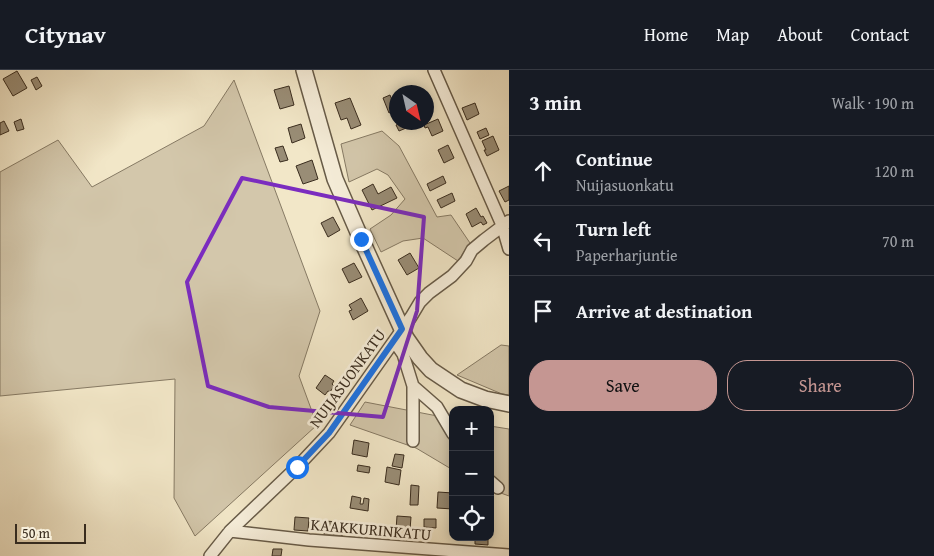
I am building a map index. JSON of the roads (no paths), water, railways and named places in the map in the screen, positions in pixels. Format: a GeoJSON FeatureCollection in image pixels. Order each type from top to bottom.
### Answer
{"type":"FeatureCollection","features":[{"type":"Feature","properties":{"kind":"street"},"geometry":{"type":"LineString","coordinates":[[304,70],[335,179],[361,239],[398,335],[413,386],[413,442]]}},
{"type":"Feature","properties":{"kind":"street"},"geometry":{"type":"LineString","coordinates":[[434,70],[505,223],[509,249]]}},
{"type":"Feature","properties":{"kind":"street","name":"NUIJASUONKATU"},"geometry":{"type":"LineString","coordinates":[[210,556],[230,531],[297,467],[329,433],[420,302],[452,276],[466,261],[472,250],[505,223]]}},
{"type":"Feature","properties":{"kind":"street"},"geometry":{"type":"LineString","coordinates":[[398,335],[406,338],[431,370],[461,390],[485,399],[509,404]]}},
{"type":"Feature","properties":{"kind":"street"},"geometry":{"type":"LineString","coordinates":[[413,386],[437,407],[449,427]]}},
{"type":"Feature","properties":{"kind":"street","name":"KAAKKURINKATU"},"geometry":{"type":"LineString","coordinates":[[230,531],[309,540],[509,555]]}}]}
